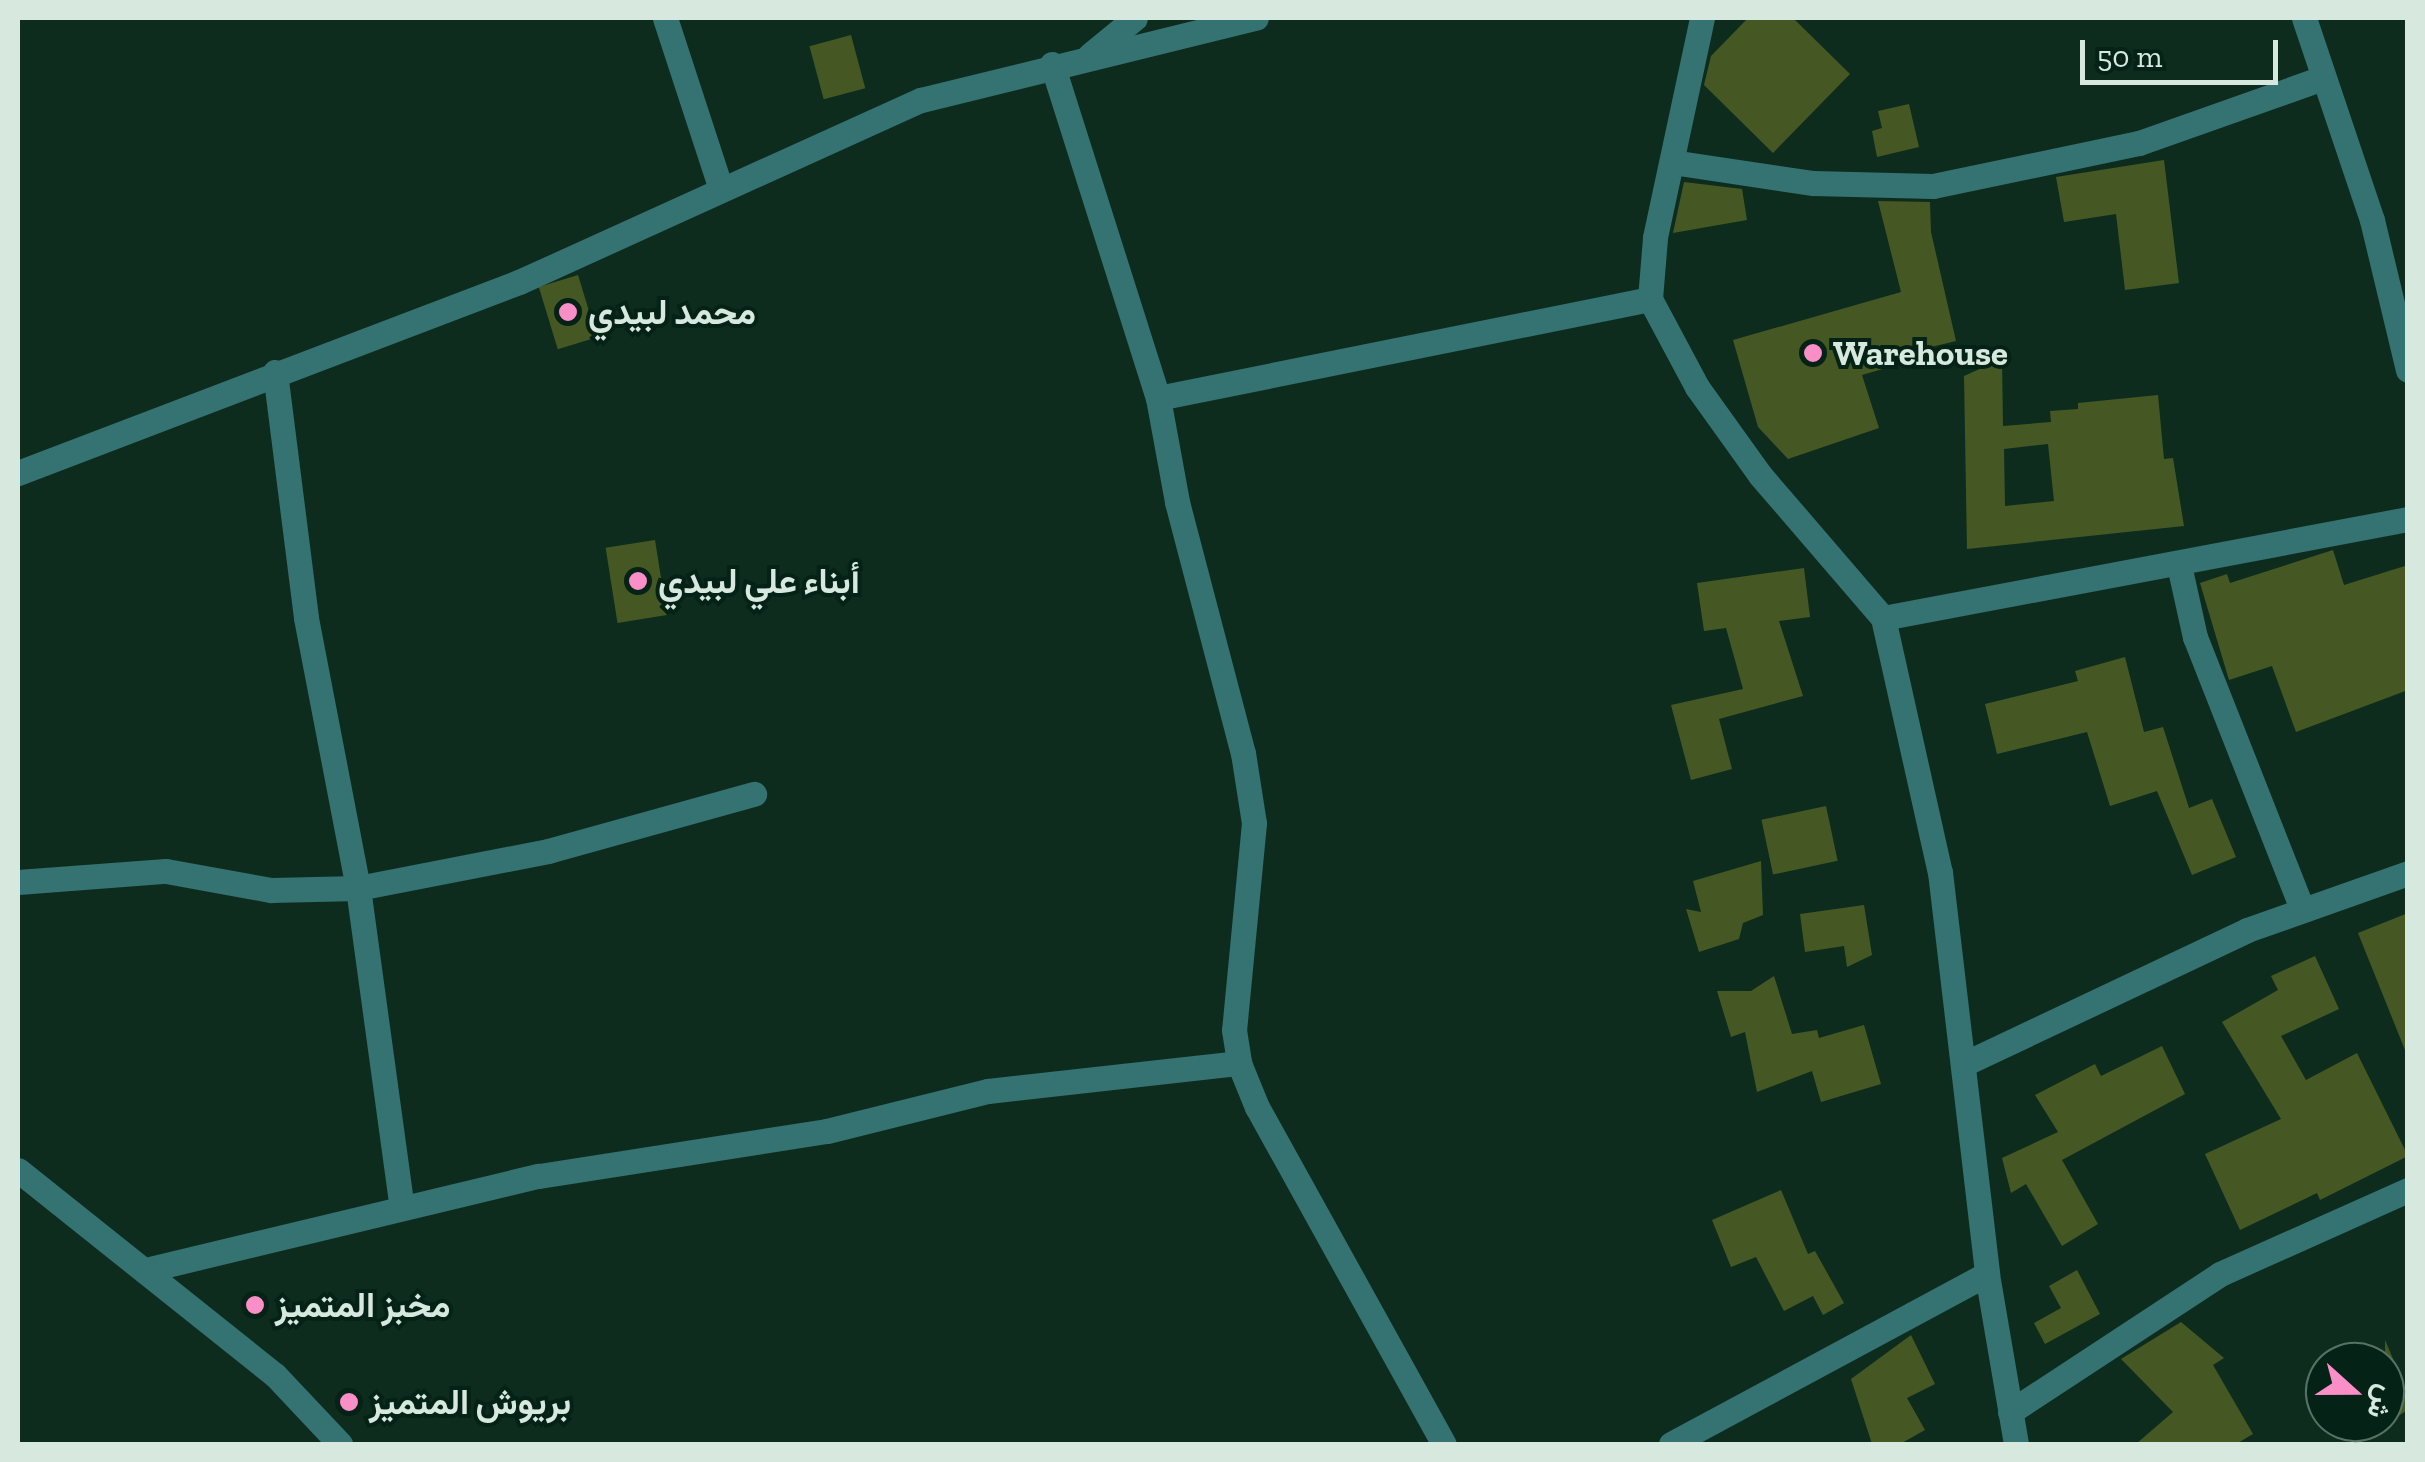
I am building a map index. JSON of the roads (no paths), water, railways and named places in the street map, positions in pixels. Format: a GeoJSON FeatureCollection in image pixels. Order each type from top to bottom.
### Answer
{"type":"FeatureCollection","features":[{"type":"Feature","properties":{"kind":"street"},"geometry":{"type":"LineString","coordinates":[[665,18],[720,186]]}},
{"type":"Feature","properties":{"kind":"street"},"geometry":{"type":"LineString","coordinates":[[1090,55],[1135,18]]}},
{"type":"Feature","properties":{"kind":"street"},"geometry":{"type":"LineString","coordinates":[[18,473],[275,372],[520,282],[720,186],[921,100],[1052,64],[1256,18]]}},
{"type":"Feature","properties":{"kind":"street"},"geometry":{"type":"LineString","coordinates":[[1702,18],[1672,162],[1650,299],[1697,387],[1760,475],[1884,618],[1940,872],[1966,1063],[1987,1274],[2016,1444]]}},
{"type":"Feature","properties":{"kind":"street"},"geometry":{"type":"LineString","coordinates":[[2304,18],[2372,220],[2408,370]]}},
{"type":"Feature","properties":{"kind":"street"},"geometry":{"type":"LineString","coordinates":[[1052,64],[1158,398],[1254,823],[1234,1030],[1239,1063],[1265,1122],[1444,1444]]}},
{"type":"Feature","properties":{"kind":"street"},"geometry":{"type":"LineString","coordinates":[[1672,162],[1813,183],[1933,186],[2139,143],[2323,78]]}},
{"type":"Feature","properties":{"kind":"street"},"geometry":{"type":"LineString","coordinates":[[1158,398],[1650,299]]}},
{"type":"Feature","properties":{"kind":"street"},"geometry":{"type":"LineString","coordinates":[[275,372],[306,618],[358,888],[402,1208]]}},
{"type":"Feature","properties":{"kind":"street"},"geometry":{"type":"LineString","coordinates":[[1884,618],[2179,565],[2408,518]]}},
{"type":"Feature","properties":{"kind":"street"},"geometry":{"type":"LineString","coordinates":[[2179,565],[2195,637],[2302,909]]}},
{"type":"Feature","properties":{"kind":"street"},"geometry":{"type":"LineString","coordinates":[[18,882],[166,871],[271,890],[358,888],[548,851],[754,794]]}},
{"type":"Feature","properties":{"kind":"street"},"geometry":{"type":"LineString","coordinates":[[1966,1063],[2302,909],[2408,873]]}},
{"type":"Feature","properties":{"kind":"street"},"geometry":{"type":"LineString","coordinates":[[146,1270],[539,1176],[827,1131],[988,1091],[1239,1063]]}},
{"type":"Feature","properties":{"kind":"street"},"geometry":{"type":"LineString","coordinates":[[18,1170],[274,1375],[340,1444]]}},
{"type":"Feature","properties":{"kind":"street"},"geometry":{"type":"LineString","coordinates":[[2010,1412],[2220,1274],[2408,1190]]}},
{"type":"Feature","properties":{"kind":"street"},"geometry":{"type":"LineString","coordinates":[[1671,1444],[1987,1274]]}},
{"type":"Feature","properties":{"kind":"place","name":"محمد لبيدي"},"geometry":{"type":"Point","coordinates":[568,312]}},
{"type":"Feature","properties":{"kind":"place","name":"Warehouse"},"geometry":{"type":"Point","coordinates":[1813,353]}},
{"type":"Feature","properties":{"kind":"place","name":"أبناء علي لبيدي"},"geometry":{"type":"Point","coordinates":[638,581]}},
{"type":"Feature","properties":{"kind":"place","name":"مخبز المتميز"},"geometry":{"type":"Point","coordinates":[255,1305]}},
{"type":"Feature","properties":{"kind":"place","name":"بريوش المتميز"},"geometry":{"type":"Point","coordinates":[349,1402]}}]}
